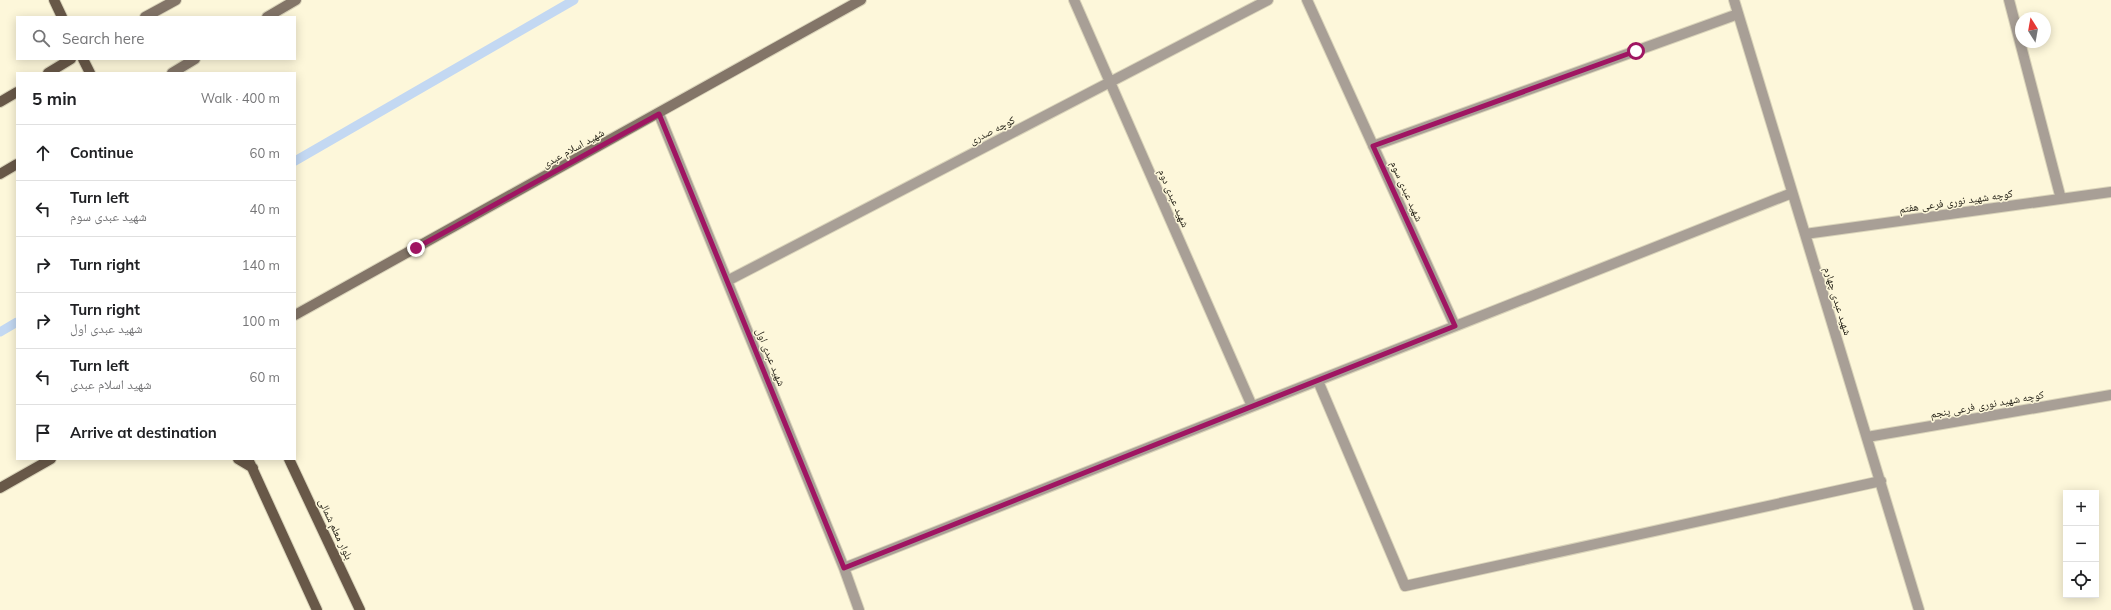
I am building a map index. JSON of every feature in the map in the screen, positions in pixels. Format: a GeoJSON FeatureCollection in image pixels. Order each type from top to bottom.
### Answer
{"type":"FeatureCollection","features":[{"type":"Feature","properties":{"kind":"main road"},"geometry":{"type":"LineString","coordinates":[[54,0],[62,16]]}},
{"type":"Feature","properties":{"kind":"main road"},"geometry":{"type":"LineString","coordinates":[[147,16],[176,0]]}},
{"type":"Feature","properties":{"kind":"main road"},"geometry":{"type":"LineString","coordinates":[[269,16],[296,0]]}},
{"type":"Feature","properties":{"kind":"main road","name":"شهید اسلام عبدی"},"geometry":{"type":"LineString","coordinates":[[296,314],[659,114],[861,0]]}},
{"type":"Feature","properties":{"kind":"main road"},"geometry":{"type":"LineString","coordinates":[[50,72],[69,60]]}},
{"type":"Feature","properties":{"kind":"main road"},"geometry":{"type":"LineString","coordinates":[[84,60],[90,72]]}},
{"type":"Feature","properties":{"kind":"main road"},"geometry":{"type":"LineString","coordinates":[[174,72],[194,60]]}},
{"type":"Feature","properties":{"kind":"main road"},"geometry":{"type":"LineString","coordinates":[[0,102],[16,93]]}},
{"type":"Feature","properties":{"kind":"main road"},"geometry":{"type":"LineString","coordinates":[[0,174],[16,165]]}},
{"type":"Feature","properties":{"kind":"main road"},"geometry":{"type":"LineString","coordinates":[[0,488],[49,460]]}},
{"type":"Feature","properties":{"kind":"main road"},"geometry":{"type":"LineString","coordinates":[[241,460],[251,464],[317,610]]}},
{"type":"Feature","properties":{"kind":"main road","name":"بلوار معلم شمالی"},"geometry":{"type":"LineString","coordinates":[[289,460],[360,610]]}},
{"type":"Feature","properties":{"kind":"street","name":"شهید عبدی دوم"},"geometry":{"type":"LineString","coordinates":[[1074,0],[1252,406]]}},
{"type":"Feature","properties":{"kind":"street","name":"کوچه صدری"},"geometry":{"type":"LineString","coordinates":[[728,281],[1268,0]]}},
{"type":"Feature","properties":{"kind":"street","name":"شهید عبدی سوم"},"geometry":{"type":"LineString","coordinates":[[1307,0],[1455,326]]}},
{"type":"Feature","properties":{"kind":"street","name":"شهید عبدی چهارم"},"geometry":{"type":"LineString","coordinates":[[1734,0],[1919,610]]}},
{"type":"Feature","properties":{"kind":"street"},"geometry":{"type":"LineString","coordinates":[[2009,0],[2061,199]]}},
{"type":"Feature","properties":{"kind":"street"},"geometry":{"type":"LineString","coordinates":[[1373,146],[1738,14]]}},
{"type":"Feature","properties":{"kind":"street","name":"شهید عبدی اول"},"geometry":{"type":"LineString","coordinates":[[659,114],[844,568],[859,610]]}},
{"type":"Feature","properties":{"kind":"street","name":"کوچه شهید نوری فرعی هفتم"},"geometry":{"type":"LineString","coordinates":[[1805,234],[2111,192]]}},
{"type":"Feature","properties":{"kind":"street"},"geometry":{"type":"LineString","coordinates":[[844,568],[1792,193]]}},
{"type":"Feature","properties":{"kind":"street"},"geometry":{"type":"LineString","coordinates":[[1318,381],[1405,586],[1881,481]]}},
{"type":"Feature","properties":{"kind":"street","name":"کوچه شهید نوری فرعی پنجم"},"geometry":{"type":"LineString","coordinates":[[1867,437],[2111,396]]}},
{"type":"Feature","properties":{"kind":"waterway"},"geometry":{"type":"LineString","coordinates":[[296,160],[574,0]]}},
{"type":"Feature","properties":{"kind":"waterway"},"geometry":{"type":"LineString","coordinates":[[0,332],[16,323]]}},
{"type":"Feature","properties":{"kind":"route"},"geometry":{"type":"LineString","coordinates":[[416,248],[659,114],[844,568],[1455,326],[1373,146],[1636,51]]}}]}
